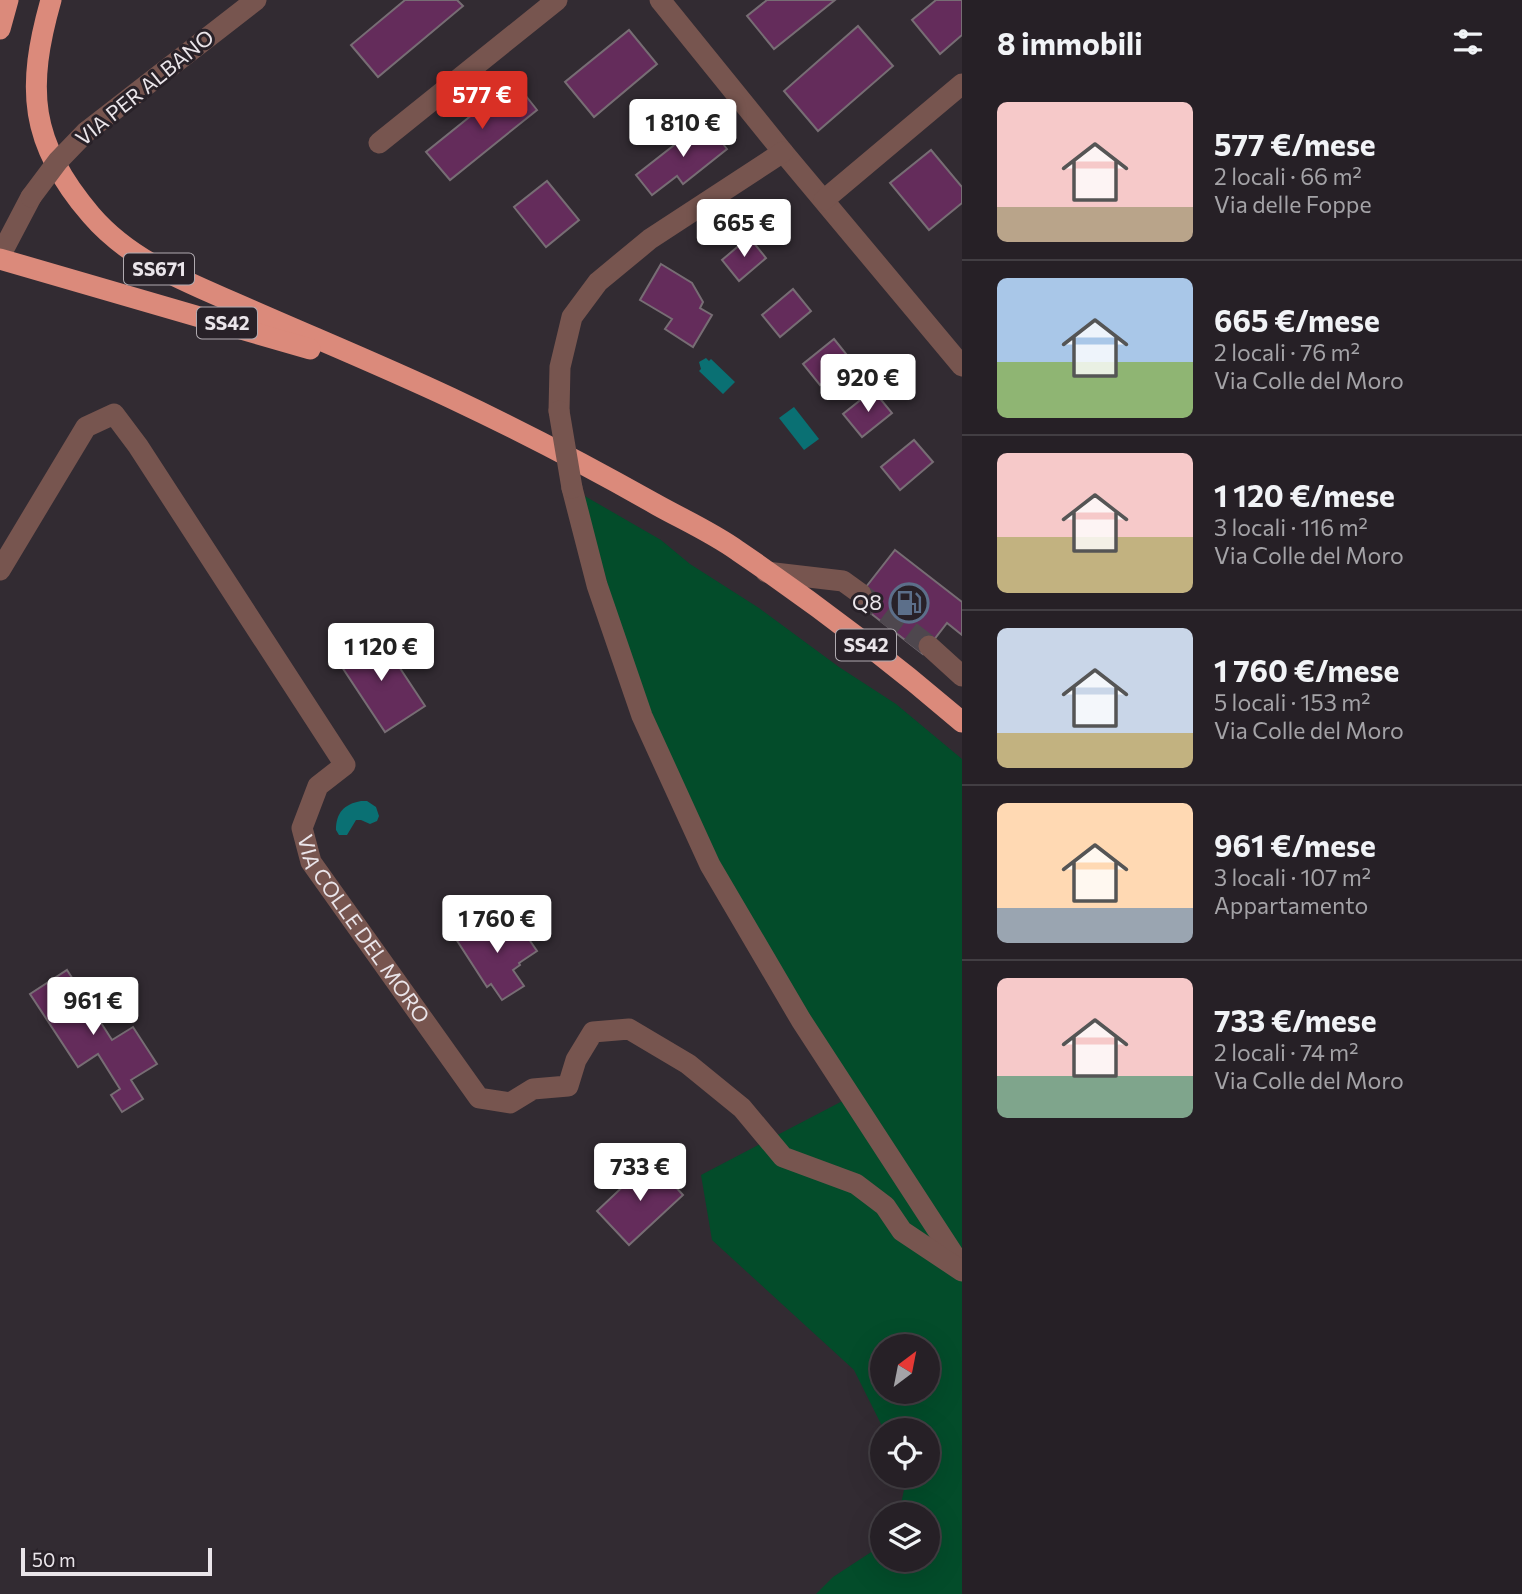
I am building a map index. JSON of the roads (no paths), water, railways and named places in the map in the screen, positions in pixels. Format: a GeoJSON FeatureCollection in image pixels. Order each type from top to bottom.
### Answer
{"type":"FeatureCollection","features":[{"type":"Feature","properties":{"kind":"highway"},"geometry":{"type":"LineString","coordinates":[[0,29],[8,0]]}},
{"type":"Feature","properties":{"kind":"highway","name":"SS671"},"geometry":{"type":"LineString","coordinates":[[51,0],[41,37],[35,76],[41,128],[50,155],[66,184],[93,217],[147,263],[451,398]]}},
{"type":"Feature","properties":{"kind":"highway","name":"SS42"},"geometry":{"type":"LineString","coordinates":[[0,257],[321,352],[451,398],[596,470],[736,549],[906,674],[962,722]]}},
{"type":"Feature","properties":{"kind":"street","name":"VIA PER ALBANO"},"geometry":{"type":"LineString","coordinates":[[0,257],[31,197],[58,161],[86,132],[256,0]]}},
{"type":"Feature","properties":{"kind":"street"},"geometry":{"type":"LineString","coordinates":[[379,143],[557,0]]}},
{"type":"Feature","properties":{"kind":"street"},"geometry":{"type":"LineString","coordinates":[[660,0],[962,366]]}},
{"type":"Feature","properties":{"kind":"street"},"geometry":{"type":"LineString","coordinates":[[824,200],[962,84]]}},
{"type":"Feature","properties":{"kind":"street","name":"VIA COLLE DEL MORO"},"geometry":{"type":"LineString","coordinates":[[783,152],[650,239],[598,282],[572,317],[560,367],[559,411],[572,488],[597,585],[642,716],[710,866],[801,1020],[962,1269]]}},
{"type":"Feature","properties":{"kind":"street","name":"VIA COLLE DEL MORO"},"geometry":{"type":"LineString","coordinates":[[0,570],[86,427],[114,414],[146,457],[345,765],[318,786],[302,828],[311,862],[480,1098],[510,1103],[533,1089],[568,1086],[576,1060],[593,1032],[629,1029],[688,1064],[742,1108],[783,1157],[856,1184],[885,1206],[902,1231],[962,1269]]}},
{"type":"Feature","properties":{"kind":"street"},"geometry":{"type":"LineString","coordinates":[[766,572],[843,581],[861,594]]}},
{"type":"Feature","properties":{"kind":"street"},"geometry":{"type":"LineString","coordinates":[[929,646],[962,676]]}},
{"type":"Feature","properties":{"kind":"water"},"geometry":{"type":"Polygon","coordinates":[[[706,358],[709,361],[711,359],[735,382],[723,394],[699,371],[699,362],[706,358]]]}},
{"type":"Feature","properties":{"kind":"water"},"geometry":{"type":"Polygon","coordinates":[[[794,407],[819,439],[804,450],[779,418],[794,407]]]}},
{"type":"Feature","properties":{"kind":"water"},"geometry":{"type":"Polygon","coordinates":[[[367,801],[376,807],[379,816],[377,821],[370,824],[356,820],[347,835],[339,835],[336,830],[339,814],[350,804],[367,801]]]}},
{"type":"Feature","properties":{"kind":"tunnel"},"geometry":{"type":"LineString","coordinates":[[861,594],[929,646]]}},
{"type":"Feature","properties":{"kind":"place","name":"Q8"},"geometry":{"type":"Point","coordinates":[909,603]}}]}
